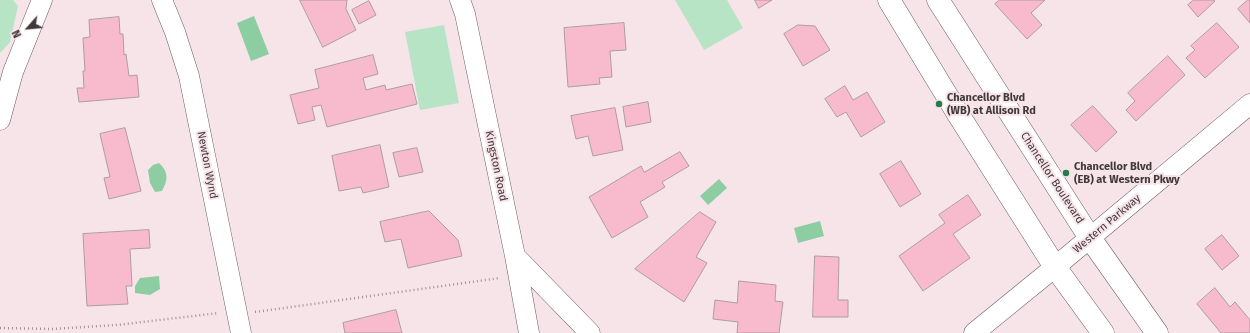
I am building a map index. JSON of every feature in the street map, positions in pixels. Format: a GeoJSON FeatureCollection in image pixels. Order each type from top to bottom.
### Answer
{"type":"FeatureCollection","features":[{"type":"Feature","properties":{"kind":"main road"},"geometry":{"type":"LineString","coordinates":[[890,0],[958,114],[1055,267],[1103,333]]}},
{"type":"Feature","properties":{"kind":"main road","name":"Chancellor Boulevard"},"geometry":{"type":"LineString","coordinates":[[938,0],[1090,238],[1157,333]]}},
{"type":"Feature","properties":{"kind":"street"},"geometry":{"type":"LineString","coordinates":[[0,120],[13,72],[42,0]]}},
{"type":"Feature","properties":{"kind":"street","name":"Newton Wynd"},"geometry":{"type":"LineString","coordinates":[[162,0],[176,32],[189,76],[239,324]]}},
{"type":"Feature","properties":{"kind":"street","name":"Kingston Road"},"geometry":{"type":"LineString","coordinates":[[460,0],[466,22],[515,256],[529,333]]}},
{"type":"Feature","properties":{"kind":"street","name":"Western Parkway"},"geometry":{"type":"LineString","coordinates":[[974,333],[1250,104]]}},
{"type":"Feature","properties":{"kind":"street"},"geometry":{"type":"LineString","coordinates":[[515,256],[590,333]]}},
{"type":"Feature","properties":{"kind":"path"},"geometry":{"type":"LineString","coordinates":[[0,328],[53,328],[117,325],[219,313],[239,324],[518,276]]}},
{"type":"Feature","properties":{"kind":"shaded area"},"geometry":{"type":"Polygon","coordinates":[[[0,0],[13,0],[18,6],[10,42],[0,53],[0,0]]]}},
{"type":"Feature","properties":{"kind":"shaded area"},"geometry":{"type":"Polygon","coordinates":[[[675,0],[727,0],[743,28],[704,50],[675,0]]]}},
{"type":"Feature","properties":{"kind":"shaded area"},"geometry":{"type":"Polygon","coordinates":[[[254,16],[269,54],[251,61],[237,23],[254,16]]]}},
{"type":"Feature","properties":{"kind":"shaded area"},"geometry":{"type":"Polygon","coordinates":[[[444,25],[459,103],[420,110],[405,32],[444,25]]]}},
{"type":"Feature","properties":{"kind":"shaded area"},"geometry":{"type":"Polygon","coordinates":[[[159,163],[165,170],[166,180],[162,191],[155,192],[150,183],[148,170],[153,165],[159,163]]]}},
{"type":"Feature","properties":{"kind":"shaded area"},"geometry":{"type":"Polygon","coordinates":[[[719,179],[727,188],[708,205],[700,196],[719,179]]]}},
{"type":"Feature","properties":{"kind":"shaded area"},"geometry":{"type":"Polygon","coordinates":[[[820,221],[824,236],[798,243],[794,228],[820,221]]]}},
{"type":"Feature","properties":{"kind":"shaded area"},"geometry":{"type":"Polygon","coordinates":[[[159,276],[160,289],[150,295],[135,293],[135,286],[140,278],[159,276]]]}},
{"type":"Feature","properties":{"kind":"building"},"geometry":{"type":"Polygon","coordinates":[[[300,0],[347,0],[346,9],[356,30],[323,47],[300,0]]]}},
{"type":"Feature","properties":{"kind":"building"},"geometry":{"type":"Polygon","coordinates":[[[755,0],[772,0],[759,8],[755,0]]]}},
{"type":"Feature","properties":{"kind":"building"},"geometry":{"type":"Polygon","coordinates":[[[1000,0],[1045,0],[1031,13],[1042,25],[1027,39],[995,4],[1000,0]]]}},
{"type":"Feature","properties":{"kind":"building"},"geometry":{"type":"Polygon","coordinates":[[[1194,0],[1215,1],[1198,17],[1188,5],[1194,0]]]}},
{"type":"Feature","properties":{"kind":"building"},"geometry":{"type":"Polygon","coordinates":[[[1250,0],[1250,23],[1238,9],[1250,0]]]}},
{"type":"Feature","properties":{"kind":"building"},"geometry":{"type":"Polygon","coordinates":[[[369,1],[376,15],[359,24],[352,10],[369,1]]]}},
{"type":"Feature","properties":{"kind":"building"},"geometry":{"type":"Polygon","coordinates":[[[119,17],[120,34],[123,34],[124,55],[126,54],[129,76],[137,75],[139,97],[79,102],[77,88],[84,88],[83,71],[85,71],[83,38],[90,37],[89,20],[119,17]]]}},
{"type":"Feature","properties":{"kind":"building"},"geometry":{"type":"Polygon","coordinates":[[[624,23],[626,50],[610,51],[612,77],[599,78],[600,84],[568,87],[564,28],[624,23]]]}},
{"type":"Feature","properties":{"kind":"building"},"geometry":{"type":"Polygon","coordinates":[[[1217,23],[1239,47],[1205,78],[1186,58],[1195,50],[1191,46],[1217,23]]]}},
{"type":"Feature","properties":{"kind":"building"},"geometry":{"type":"Polygon","coordinates":[[[798,25],[815,26],[830,50],[803,66],[784,34],[798,25]]]}},
{"type":"Feature","properties":{"kind":"building"},"geometry":{"type":"Polygon","coordinates":[[[373,55],[378,74],[363,78],[366,90],[385,85],[386,90],[412,84],[417,104],[327,127],[321,105],[312,107],[315,120],[298,124],[290,95],[319,88],[315,70],[373,55]]]}},
{"type":"Feature","properties":{"kind":"building"},"geometry":{"type":"Polygon","coordinates":[[[1168,56],[1185,75],[1136,121],[1126,110],[1135,101],[1128,93],[1168,56]]]}},
{"type":"Feature","properties":{"kind":"building"},"geometry":{"type":"Polygon","coordinates":[[[845,86],[853,100],[867,92],[885,122],[861,137],[846,112],[837,117],[825,99],[845,86]]]}},
{"type":"Feature","properties":{"kind":"building"},"geometry":{"type":"Polygon","coordinates":[[[648,102],[651,122],[626,127],[623,107],[648,102]]]}},
{"type":"Feature","properties":{"kind":"building"},"geometry":{"type":"Polygon","coordinates":[[[1093,106],[1117,132],[1096,152],[1071,125],[1093,106]]]}},
{"type":"Feature","properties":{"kind":"building"},"geometry":{"type":"Polygon","coordinates":[[[615,108],[623,150],[593,156],[588,136],[576,139],[571,116],[615,108]]]}},
{"type":"Feature","properties":{"kind":"building"},"geometry":{"type":"Polygon","coordinates":[[[125,128],[141,191],[109,199],[104,178],[110,177],[100,134],[125,128]]]}},
{"type":"Feature","properties":{"kind":"building"},"geometry":{"type":"Polygon","coordinates":[[[380,145],[389,187],[363,193],[361,187],[339,191],[332,156],[380,145]]]}},
{"type":"Feature","properties":{"kind":"building"},"geometry":{"type":"Polygon","coordinates":[[[417,148],[423,172],[399,177],[393,153],[417,148]]]}},
{"type":"Feature","properties":{"kind":"building"},"geometry":{"type":"Polygon","coordinates":[[[680,152],[689,166],[662,182],[665,187],[640,202],[648,217],[612,238],[589,197],[641,166],[644,172],[680,152]]]}},
{"type":"Feature","properties":{"kind":"building"},"geometry":{"type":"Polygon","coordinates":[[[901,161],[921,194],[900,207],[880,174],[901,161]]]}},
{"type":"Feature","properties":{"kind":"building"},"geometry":{"type":"Polygon","coordinates":[[[968,195],[981,215],[953,234],[970,258],[923,291],[899,256],[945,223],[939,215],[968,195]]]}},
{"type":"Feature","properties":{"kind":"building"},"geometry":{"type":"Polygon","coordinates":[[[429,211],[458,240],[462,256],[408,268],[401,239],[385,242],[380,222],[429,211]]]}},
{"type":"Feature","properties":{"kind":"building"},"geometry":{"type":"Polygon","coordinates":[[[700,212],[716,222],[696,257],[707,263],[684,302],[635,269],[700,212]]]}},
{"type":"Feature","properties":{"kind":"building"},"geometry":{"type":"Polygon","coordinates":[[[149,230],[150,248],[130,249],[132,286],[126,286],[128,304],[87,306],[83,234],[149,230]]]}},
{"type":"Feature","properties":{"kind":"building"},"geometry":{"type":"Polygon","coordinates":[[[1222,235],[1239,256],[1222,270],[1205,249],[1222,235]]]}},
{"type":"Feature","properties":{"kind":"building"},"geometry":{"type":"Polygon","coordinates":[[[815,256],[839,257],[838,300],[848,300],[848,317],[813,317],[815,256]]]}},
{"type":"Feature","properties":{"kind":"building"},"geometry":{"type":"Polygon","coordinates":[[[739,281],[776,285],[775,301],[783,302],[779,333],[737,333],[738,322],[713,319],[715,300],[737,303],[739,281]]]}},
{"type":"Feature","properties":{"kind":"building"},"geometry":{"type":"Polygon","coordinates":[[[1215,288],[1230,307],[1235,302],[1250,320],[1250,333],[1221,333],[1197,304],[1215,288]]]}},
{"type":"Feature","properties":{"kind":"building"},"geometry":{"type":"Polygon","coordinates":[[[396,310],[402,333],[345,333],[343,323],[396,310]]]}},
{"type":"Feature","properties":{"kind":"place","name":"Chancellor Blvd (WB) at Allison Rd"},"geometry":{"type":"Point","coordinates":[939,104]}},
{"type":"Feature","properties":{"kind":"place","name":"Chancellor Blvd (EB) at Western Pkwy"},"geometry":{"type":"Point","coordinates":[1066,173]}}]}
